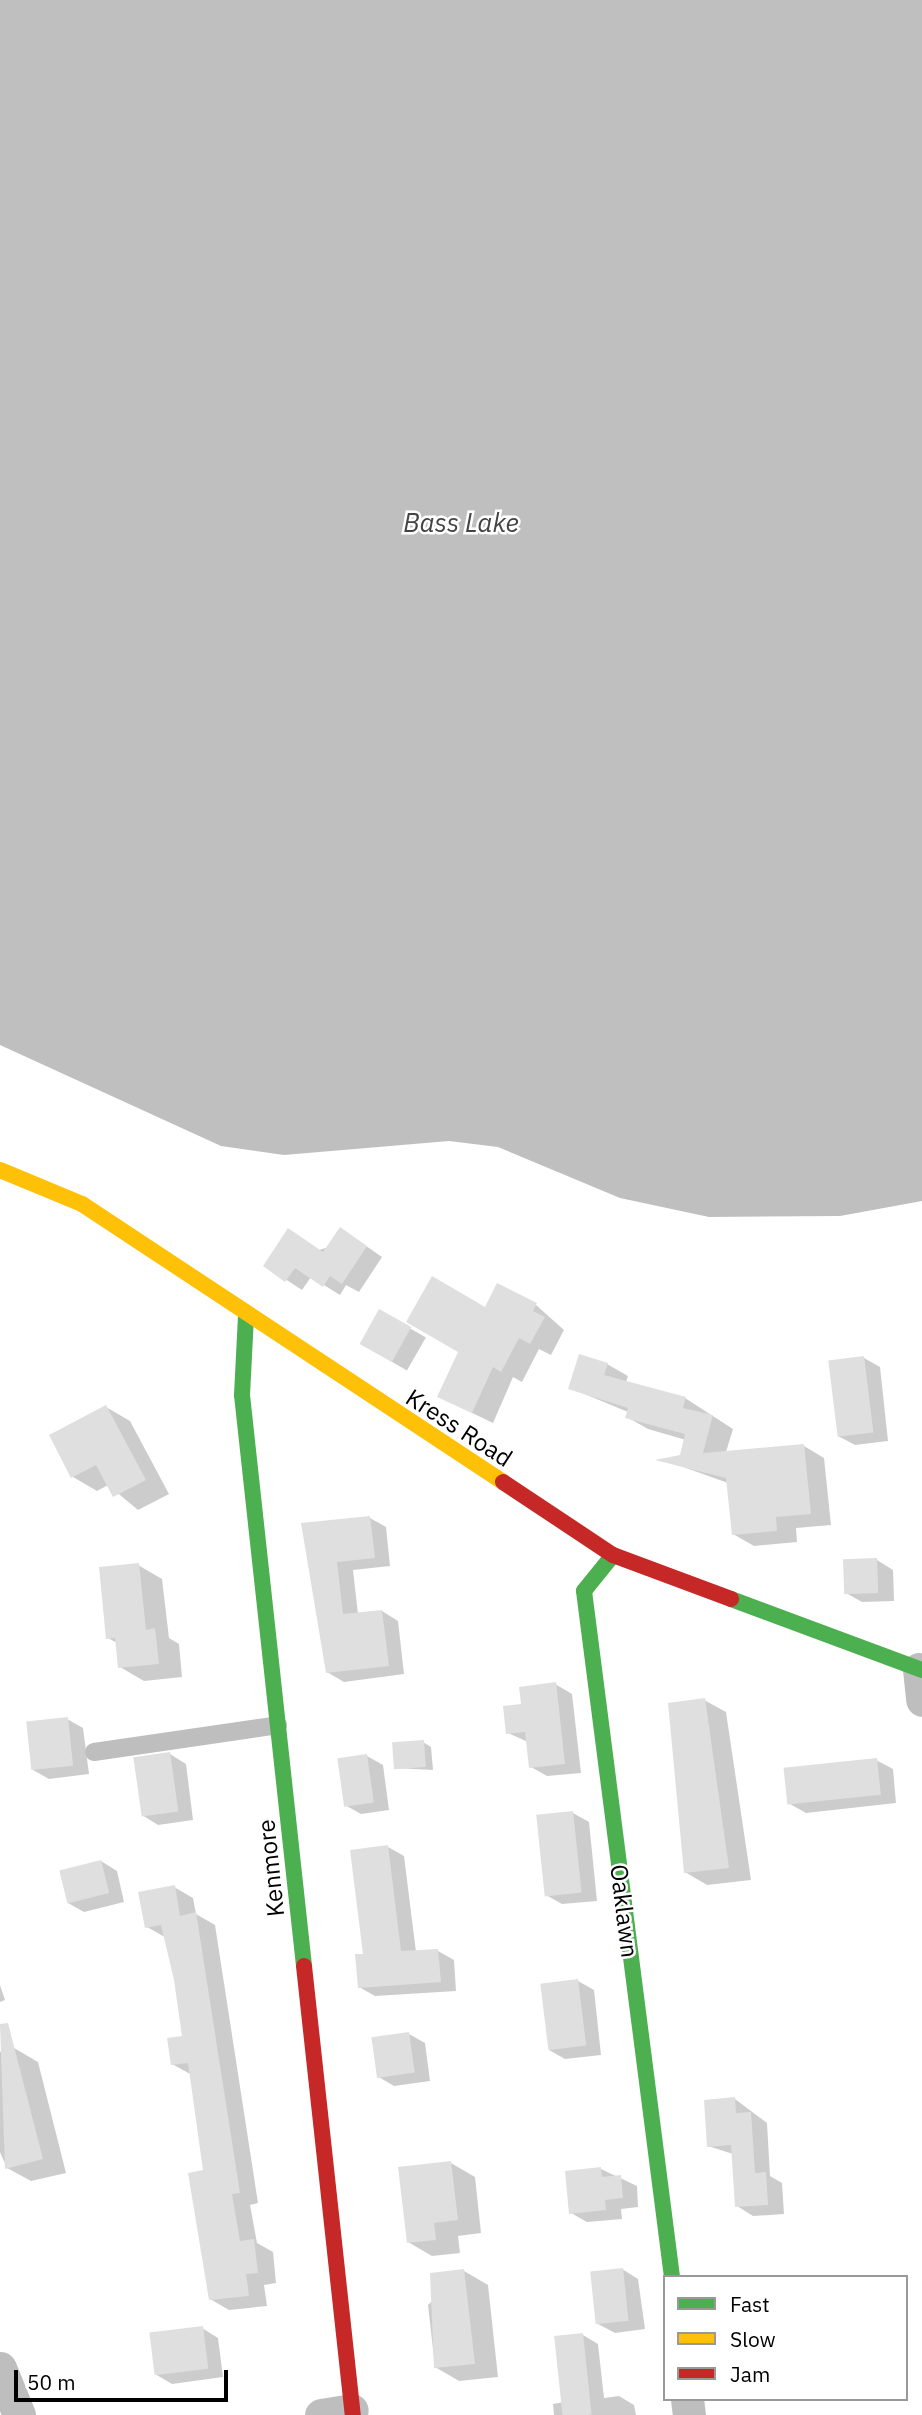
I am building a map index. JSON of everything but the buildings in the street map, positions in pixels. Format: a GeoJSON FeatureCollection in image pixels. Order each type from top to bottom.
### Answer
{"type":"FeatureCollection","features":[{"type":"Feature","properties":{"kind":"street","name":"Kress Road"},"geometry":{"type":"LineString","coordinates":[[0,1170],[82,1204],[246,1316],[613,1555],[921,1679]]}},
{"type":"Feature","properties":{"kind":"street","name":"Kenmore"},"geometry":{"type":"LineString","coordinates":[[246,1316],[242,1395],[278,1725],[342,2413]]}},
{"type":"Feature","properties":{"kind":"street","name":"Oaklawn"},"geometry":{"type":"LineString","coordinates":[[613,1555],[584,1591],[672,2275]]}},
{"type":"Feature","properties":{"kind":"street"},"geometry":{"type":"LineString","coordinates":[[0,2368],[19,2415]]}},
{"type":"Feature","properties":{"kind":"lane"},"geometry":{"type":"LineString","coordinates":[[94,1752],[278,1725]]}},
{"type":"Feature","properties":{"kind":"water","name":"Bass Lake"},"geometry":{"type":"Polygon","coordinates":[[[0,0],[922,0],[922,1201],[840,1216],[709,1217],[620,1198],[498,1147],[449,1141],[284,1155],[221,1146],[0,1045],[0,0]]]}},
{"type":"Feature","properties":{"kind":"traffic: fast"},"geometry":{"type":"LineString","coordinates":[[246,1316],[242,1395],[304,1966]]}},
{"type":"Feature","properties":{"kind":"traffic: fast"},"geometry":{"type":"LineString","coordinates":[[613,1555],[584,1591],[672,2275]]}},
{"type":"Feature","properties":{"kind":"traffic: fast"},"geometry":{"type":"LineString","coordinates":[[731,1599],[922,1670]]}},
{"type":"Feature","properties":{"kind":"traffic: slow"},"geometry":{"type":"LineString","coordinates":[[0,1170],[82,1204],[503,1482]]}},
{"type":"Feature","properties":{"kind":"traffic: jam"},"geometry":{"type":"LineString","coordinates":[[503,1482],[613,1555],[731,1599]]}},
{"type":"Feature","properties":{"kind":"traffic: jam"},"geometry":{"type":"LineString","coordinates":[[304,1966],[353,2415]]}}]}
